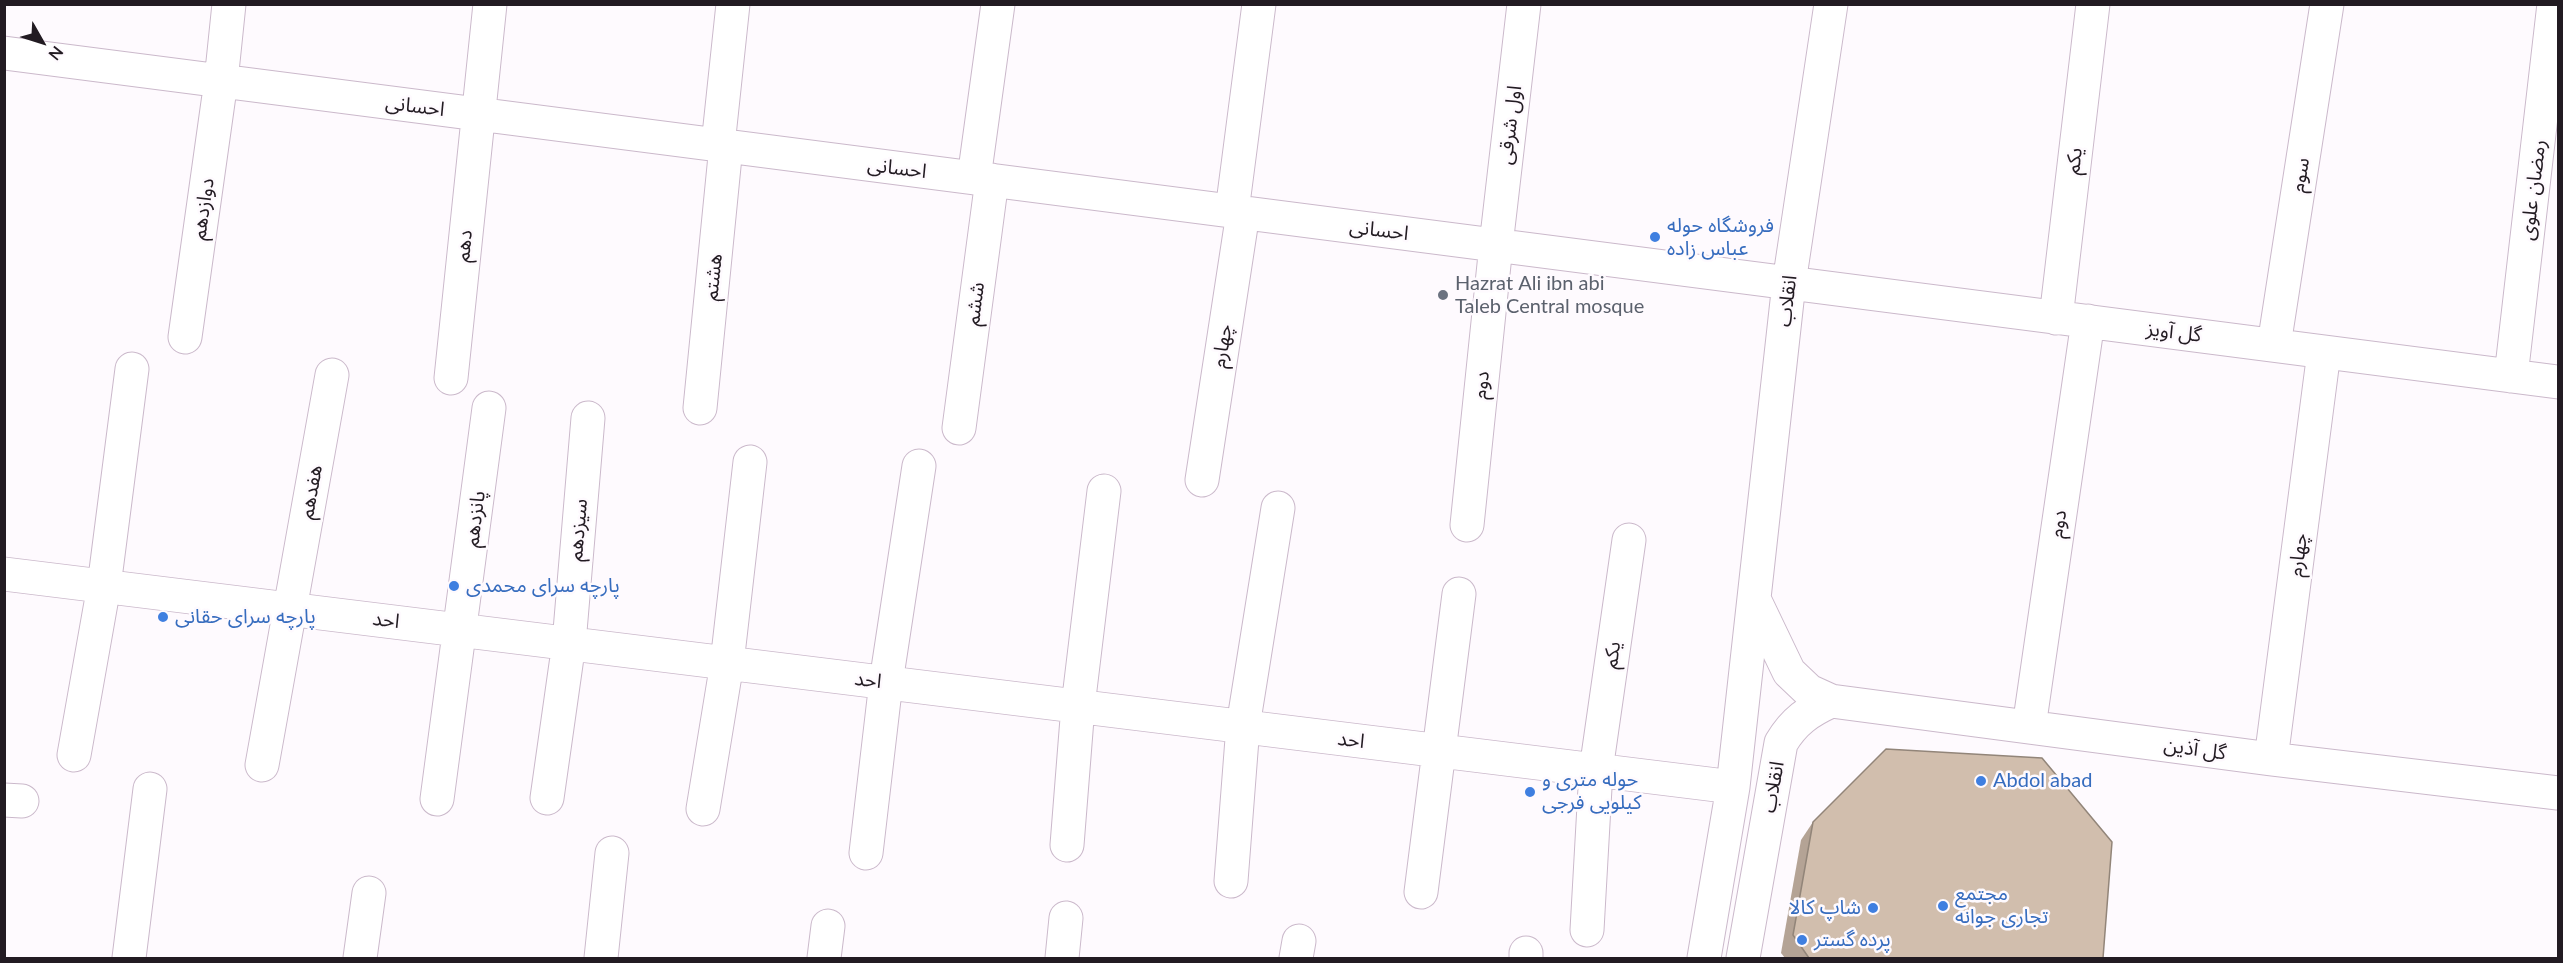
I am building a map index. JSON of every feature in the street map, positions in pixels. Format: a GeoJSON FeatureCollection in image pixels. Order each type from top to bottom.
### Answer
{"type":"FeatureCollection","features":[{"type":"Feature","properties":{"kind":"street","name":"دوازدهم"},"geometry":{"type":"LineString","coordinates":[[185,337],[221,81],[229,4]]}},
{"type":"Feature","properties":{"kind":"street","name":"دهم"},"geometry":{"type":"LineString","coordinates":[[451,378],[490,4]]}},
{"type":"Feature","properties":{"kind":"street","name":"هشتم"},"geometry":{"type":"LineString","coordinates":[[700,408],[733,4]]}},
{"type":"Feature","properties":{"kind":"street","name":"ششم"},"geometry":{"type":"LineString","coordinates":[[959,428],[998,4]]}},
{"type":"Feature","properties":{"kind":"street","name":"چهارم"},"geometry":{"type":"LineString","coordinates":[[1202,480],[1238,212],[1259,4]]}},
{"type":"Feature","properties":{"kind":"street","name":"اول شرقی"},"geometry":{"type":"LineString","coordinates":[[1496,245],[1524,4]]}},
{"type":"Feature","properties":{"kind":"street","name":"انقلاب"},"geometry":{"type":"LineString","coordinates":[[1704,958],[1732,787],[1789,283],[1831,4]]}},
{"type":"Feature","properties":{"kind":"street","name":"یکم"},"geometry":{"type":"LineString","coordinates":[[2056,318],[2093,4]]}},
{"type":"Feature","properties":{"kind":"street","name":"سوم"},"geometry":{"type":"LineString","coordinates":[[2274,345],[2327,4]]}},
{"type":"Feature","properties":{"kind":"street","name":"رمضان علوی"},"geometry":{"type":"LineString","coordinates":[[2511,376],[2554,4]]}},
{"type":"Feature","properties":{"kind":"street","name":"احسانی"},"geometry":{"type":"LineString","coordinates":[[4,53],[1789,283]]}},
{"type":"Feature","properties":{"kind":"street","name":"دوم"},"geometry":{"type":"LineString","coordinates":[[1467,525],[1496,245]]}},
{"type":"Feature","properties":{"kind":"street","name":"گل آویز"},"geometry":{"type":"LineString","coordinates":[[1789,283],[2559,382]]}},
{"type":"Feature","properties":{"kind":"street","name":"دوم"},"geometry":{"type":"LineString","coordinates":[[2029,727],[2088,321]]}},
{"type":"Feature","properties":{"kind":"street","name":"چهارم"},"geometry":{"type":"LineString","coordinates":[[2271,759],[2324,352]]}},
{"type":"Feature","properties":{"kind":"street"},"geometry":{"type":"LineString","coordinates":[[74,755],[104,586],[132,369]]}},
{"type":"Feature","properties":{"kind":"street","name":"هفدهم"},"geometry":{"type":"LineString","coordinates":[[262,765],[332,375]]}},
{"type":"Feature","properties":{"kind":"street","name":"پانزدهم"},"geometry":{"type":"LineString","coordinates":[[437,799],[489,408]]}},
{"type":"Feature","properties":{"kind":"street","name":"سیزدهم"},"geometry":{"type":"LineString","coordinates":[[547,798],[569,643],[588,418]]}},
{"type":"Feature","properties":{"kind":"street"},"geometry":{"type":"LineString","coordinates":[[703,809],[727,663],[750,462]]}},
{"type":"Feature","properties":{"kind":"street"},"geometry":{"type":"LineString","coordinates":[[866,853],[886,682],[919,466]]}},
{"type":"Feature","properties":{"kind":"street"},"geometry":{"type":"LineString","coordinates":[[1067,845],[1078,706],[1104,491]]}},
{"type":"Feature","properties":{"kind":"street"},"geometry":{"type":"LineString","coordinates":[[1231,881],[1243,726],[1278,508]]}},
{"type":"Feature","properties":{"kind":"street","name":"یکم"},"geometry":{"type":"LineString","coordinates":[[1596,770],[1629,540]]}},
{"type":"Feature","properties":{"kind":"street","name":"احد"},"geometry":{"type":"LineString","coordinates":[[4,573],[1078,706],[1438,748],[1732,787]]}},
{"type":"Feature","properties":{"kind":"street"},"geometry":{"type":"LineString","coordinates":[[1421,892],[1459,594]]}},
{"type":"Feature","properties":{"kind":"street"},"geometry":{"type":"LineString","coordinates":[[1754,599],[1789,672],[1809,691],[1832,701]]}},
{"type":"Feature","properties":{"kind":"street","name":"انقلاب"},"geometry":{"type":"LineString","coordinates":[[1743,958],[1781,742],[1795,722],[1832,701]]}},
{"type":"Feature","properties":{"kind":"street","name":"گل آذین"},"geometry":{"type":"LineString","coordinates":[[1832,701],[2271,759],[2559,793]]}},
{"type":"Feature","properties":{"kind":"street"},"geometry":{"type":"LineString","coordinates":[[1587,930],[1596,770]]}},
{"type":"Feature","properties":{"kind":"street"},"geometry":{"type":"LineString","coordinates":[[129,958],[150,789]]}},
{"type":"Feature","properties":{"kind":"street"},"geometry":{"type":"LineString","coordinates":[[601,958],[612,853]]}},
{"type":"Feature","properties":{"kind":"street"},"geometry":{"type":"LineString","coordinates":[[360,958],[369,894]]}},
{"type":"Feature","properties":{"kind":"street"},"geometry":{"type":"LineString","coordinates":[[1062,958],[1066,918]]}},
{"type":"Feature","properties":{"kind":"street"},"geometry":{"type":"LineString","coordinates":[[824,958],[828,926]]}},
{"type":"Feature","properties":{"kind":"building","name":"مجتمع تجاری جوانه"},"geometry":{"type":"Polygon","coordinates":[[[1886,749],[2042,758],[2112,842],[2103,958],[1809,958],[1793,935],[1813,822],[1886,749]]]}},
{"type":"Feature","properties":{"kind":"place","name":"فروشگاه حوله عباس زاده"},"geometry":{"type":"Point","coordinates":[1655,237]}},
{"type":"Feature","properties":{"kind":"place","name":"Hazrat Ali ibn abi Taleb Central mosque"},"geometry":{"type":"Point","coordinates":[1443,295]}},
{"type":"Feature","properties":{"kind":"place","name":"پارچه سرای محمدی"},"geometry":{"type":"Point","coordinates":[454,586]}},
{"type":"Feature","properties":{"kind":"place","name":"پارچه سرای حقانی"},"geometry":{"type":"Point","coordinates":[163,617]}},
{"type":"Feature","properties":{"kind":"place","name":"Abdol abad"},"geometry":{"type":"Point","coordinates":[1981,781]}},
{"type":"Feature","properties":{"kind":"place","name":"حوله متری و کیلویی فرجی"},"geometry":{"type":"Point","coordinates":[1530,792]}},
{"type":"Feature","properties":{"kind":"place","name":"مجتمع تجاری جوانه"},"geometry":{"type":"Point","coordinates":[1943,906]}},
{"type":"Feature","properties":{"kind":"place","name":"شاپ کالا"},"geometry":{"type":"Point","coordinates":[1873,908]}},
{"type":"Feature","properties":{"kind":"place","name":"پرده گستر"},"geometry":{"type":"Point","coordinates":[1802,940]}}]}
